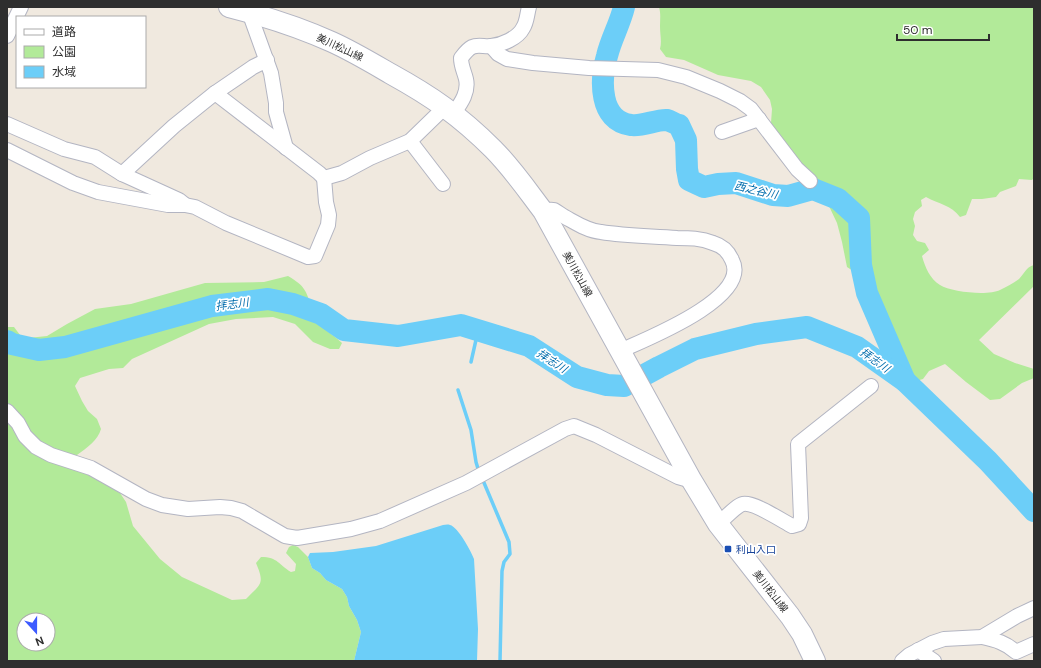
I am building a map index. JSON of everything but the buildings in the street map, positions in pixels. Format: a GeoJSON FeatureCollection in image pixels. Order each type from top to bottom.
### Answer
{"type":"FeatureCollection","features":[{"type":"Feature","properties":{"kind":"main road","name":"美川松山線"},"geometry":{"type":"LineString","coordinates":[[229,7],[293,27],[332,42],[363,58],[420,90],[450,110],[494,150],[523,184],[542,211],[692,481],[718,524],[790,616],[802,634],[815,661]]}},
{"type":"Feature","properties":{"kind":"street"},"geometry":{"type":"LineString","coordinates":[[324,178],[342,173],[370,158],[410,141],[461,102],[467,86],[461,65],[461,58],[473,46],[491,46],[516,36],[523,29],[528,7]]}},
{"type":"Feature","properties":{"kind":"street"},"geometry":{"type":"LineString","coordinates":[[249,12],[272,73],[276,112],[286,148]]}},
{"type":"Feature","properties":{"kind":"street"},"geometry":{"type":"LineString","coordinates":[[7,36],[16,17]]}},
{"type":"Feature","properties":{"kind":"street"},"geometry":{"type":"LineString","coordinates":[[491,46],[498,54],[507,59],[589,68],[658,70],[686,77],[720,91],[740,101],[750,109],[797,169],[810,181]]}},
{"type":"Feature","properties":{"kind":"street"},"geometry":{"type":"LineString","coordinates":[[122,174],[174,126],[215,93],[267,60]]}},
{"type":"Feature","properties":{"kind":"street"},"geometry":{"type":"LineString","coordinates":[[7,150],[73,183],[98,192],[168,205],[185,205],[195,207],[226,223],[308,257],[315,256],[328,225],[329,215],[326,202],[324,178],[215,93]]}},
{"type":"Feature","properties":{"kind":"street"},"geometry":{"type":"LineString","coordinates":[[722,132],[759,119]]}},
{"type":"Feature","properties":{"kind":"street"},"geometry":{"type":"LineString","coordinates":[[7,124],[64,149],[95,157],[122,174],[179,200],[185,205]]}},
{"type":"Feature","properties":{"kind":"street"},"geometry":{"type":"LineString","coordinates":[[410,141],[443,184]]}},
{"type":"Feature","properties":{"kind":"street"},"geometry":{"type":"LineString","coordinates":[[542,211],[549,209],[556,211],[581,226],[600,232],[699,239],[722,246],[734,263],[735,271],[732,280],[725,291],[686,320],[624,358]]}},
{"type":"Feature","properties":{"kind":"street"},"geometry":{"type":"LineString","coordinates":[[718,524],[742,504],[750,504],[772,514],[792,526],[798,524],[801,518],[798,444],[870,386]]}},
{"type":"Feature","properties":{"kind":"street"},"geometry":{"type":"LineString","coordinates":[[7,411],[36,447],[51,455],[91,468],[146,499],[162,505],[188,509],[220,507],[232,508],[242,511],[285,536],[297,538],[351,529],[380,521],[466,483],[564,429],[574,426],[596,435],[678,477],[692,481]]}},
{"type":"Feature","properties":{"kind":"street"},"geometry":{"type":"LineString","coordinates":[[982,637],[1017,616],[1034,608]]}},
{"type":"Feature","properties":{"kind":"street"},"geometry":{"type":"LineString","coordinates":[[902,661],[918,650],[944,639],[982,637],[999,641],[1009,646],[1016,652],[1034,645]]}},
{"type":"Feature","properties":{"kind":"street"},"geometry":{"type":"LineString","coordinates":[[918,650],[934,661]]}},
{"type":"Feature","properties":{"kind":"green space"},"geometry":{"type":"Polygon","coordinates":[[[659,7],[1034,7],[1034,178],[1032,180],[1019,179],[1016,186],[1000,192],[996,197],[972,199],[966,215],[960,217],[949,207],[926,197],[921,200],[922,206],[915,212],[913,219],[915,226],[913,235],[917,241],[925,243],[929,250],[922,256],[926,268],[931,276],[940,285],[952,290],[979,293],[994,292],[1010,285],[1021,277],[1027,269],[1034,265],[1034,286],[979,340],[994,354],[1034,369],[1034,378],[1022,383],[1000,399],[990,400],[945,364],[929,371],[923,379],[916,381],[910,377],[866,280],[862,275],[847,267],[837,223],[818,184],[789,151],[771,123],[772,109],[770,100],[761,87],[751,81],[718,75],[684,60],[666,57],[660,49],[659,7]]]}},
{"type":"Feature","properties":{"kind":"green space"},"geometry":{"type":"Polygon","coordinates":[[[288,276],[304,289],[317,321],[342,343],[339,349],[330,349],[313,342],[295,324],[273,317],[236,319],[209,324],[132,359],[123,368],[109,369],[80,378],[75,386],[88,411],[97,419],[101,429],[95,440],[77,455],[78,470],[120,493],[126,502],[133,526],[160,559],[182,577],[232,600],[246,599],[258,587],[261,580],[256,563],[261,557],[271,558],[291,572],[295,571],[296,564],[286,553],[289,547],[293,545],[298,547],[308,557],[312,568],[320,573],[326,580],[342,589],[347,597],[349,606],[357,620],[361,632],[354,661],[7,661],[7,327],[14,327],[20,335],[28,338],[47,336],[95,309],[131,304],[205,283],[264,282],[288,276]]]}},
{"type":"Feature","properties":{"kind":"water"},"geometry":{"type":"Polygon","coordinates":[[[443,525],[450,525],[457,530],[474,559],[478,629],[477,661],[354,661],[361,632],[357,620],[342,589],[326,580],[320,573],[312,568],[308,557],[310,553],[333,552],[376,546],[443,525]]]}},
{"type":"Feature","properties":{"kind":"waterway","name":"西之谷川"},"geometry":{"type":"LineString","coordinates":[[624,7],[609,50],[603,76],[604,98],[607,108],[613,116],[620,122],[631,125],[640,125],[667,120],[679,125],[686,140],[689,180],[704,187],[718,184],[736,183],[773,195],[788,196],[813,189],[838,199],[859,218],[861,265],[867,293],[905,381]]}},
{"type":"Feature","properties":{"kind":"waterway","name":"拝志川"},"geometry":{"type":"LineString","coordinates":[[7,341],[12,344],[39,350],[65,347],[212,306],[268,299],[293,304],[321,314],[344,330],[398,336],[461,325],[529,346],[577,377],[607,385],[624,386],[695,349],[756,334],[807,327],[857,347],[905,381],[988,461],[1034,511]]}},
{"type":"Feature","properties":{"kind":"waterway"},"geometry":{"type":"LineString","coordinates":[[471,362],[478,331]]}},
{"type":"Feature","properties":{"kind":"waterway"},"geometry":{"type":"LineString","coordinates":[[458,390],[471,430],[479,472]]}},
{"type":"Feature","properties":{"kind":"waterway"},"geometry":{"type":"LineString","coordinates":[[482,478],[509,542],[510,554],[504,562],[502,571],[500,661]]}},
{"type":"Feature","properties":{"kind":"place","name":"利山入口"},"geometry":{"type":"Point","coordinates":[728,549]}}]}
